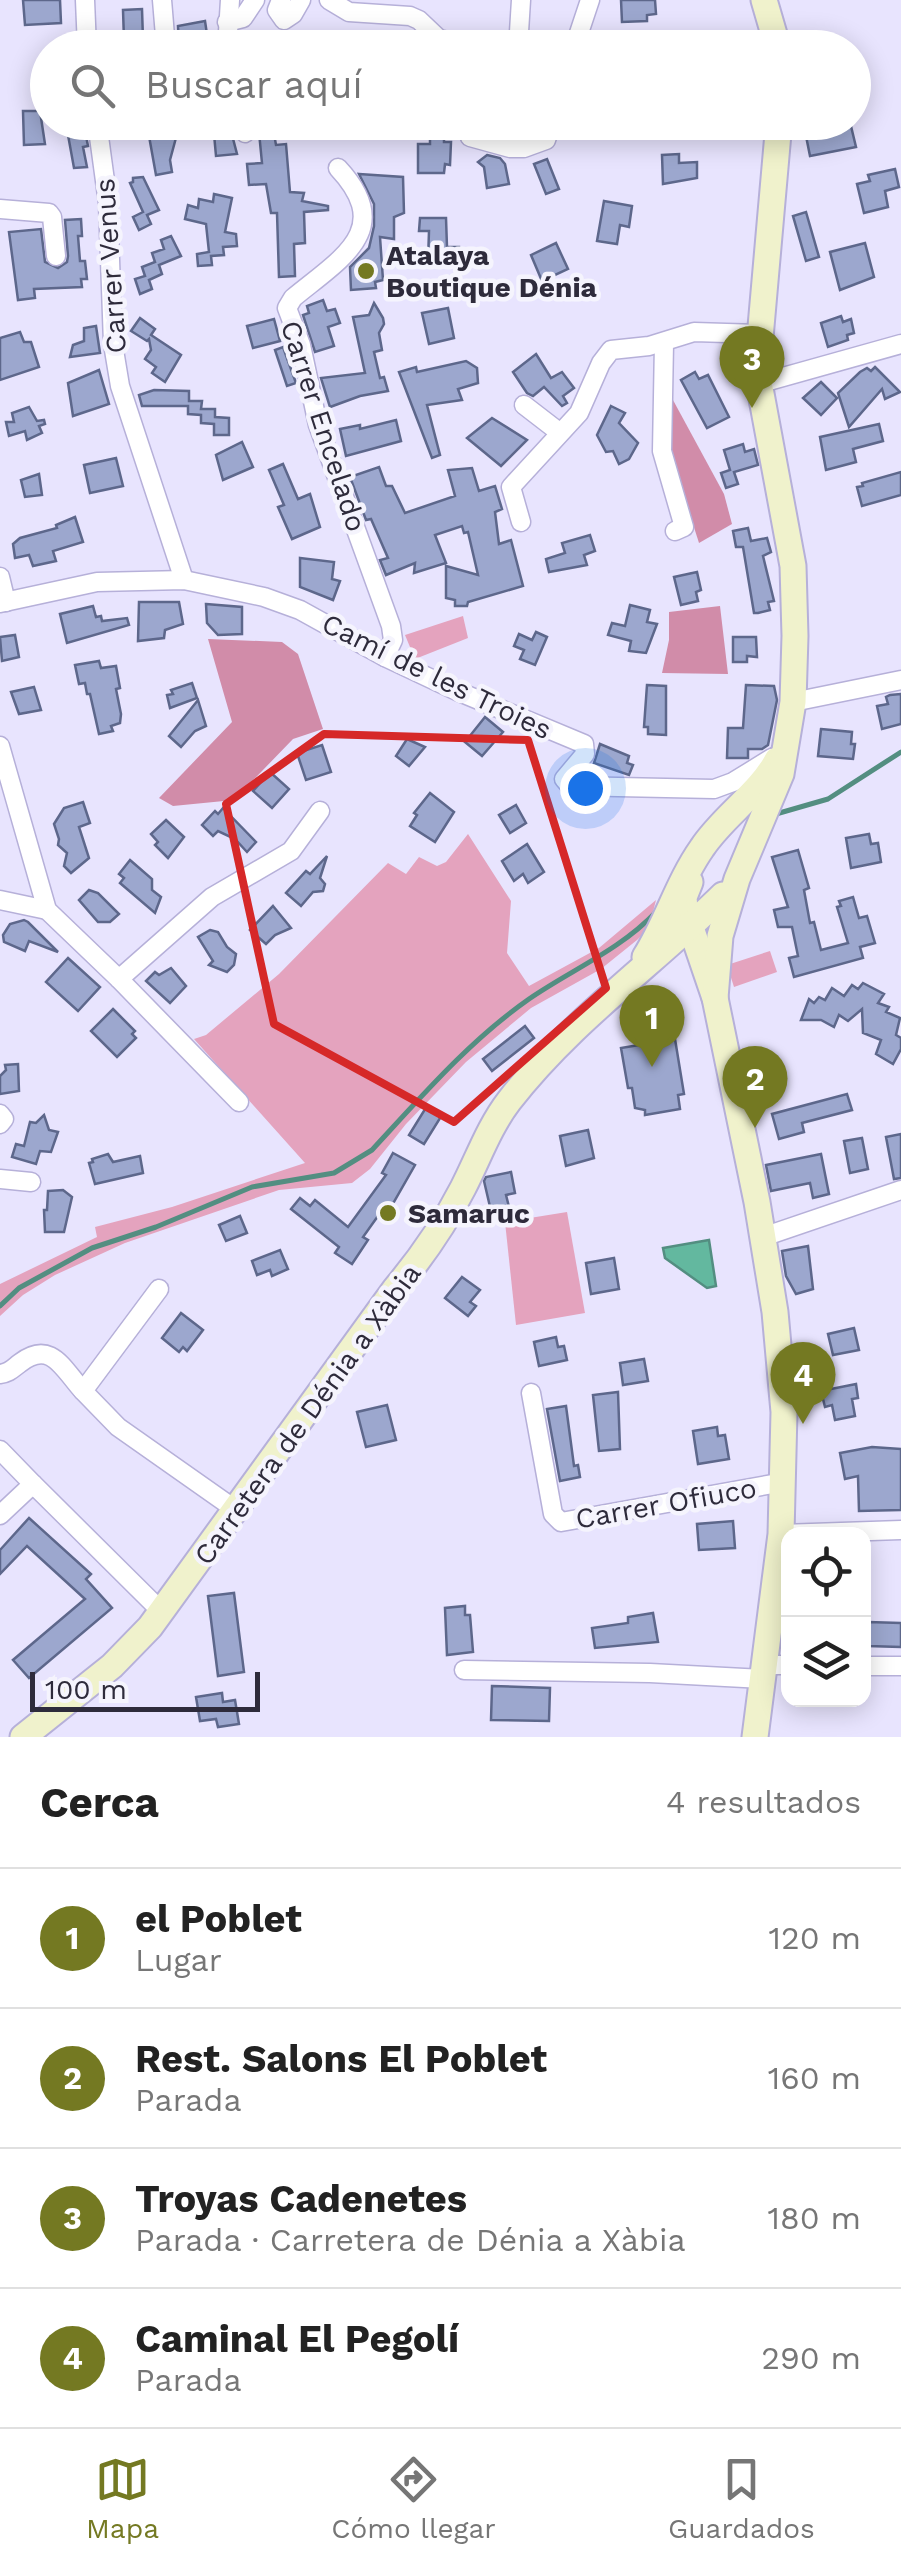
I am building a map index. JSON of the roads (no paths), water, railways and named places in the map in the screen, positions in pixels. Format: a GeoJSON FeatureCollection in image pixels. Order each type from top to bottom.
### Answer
{"type":"FeatureCollection","features":[{"type":"Feature","properties":{"kind":"street"},"geometry":{"type":"LineString","coordinates":[[85,0],[86,30]]}},
{"type":"Feature","properties":{"kind":"street"},"geometry":{"type":"LineString","coordinates":[[162,0],[164,30]]}},
{"type":"Feature","properties":{"kind":"street"},"geometry":{"type":"LineString","coordinates":[[227,30],[230,0]]}},
{"type":"Feature","properties":{"kind":"street"},"geometry":{"type":"LineString","coordinates":[[227,22],[243,18],[255,0]]}},
{"type":"Feature","properties":{"kind":"street"},"geometry":{"type":"LineString","coordinates":[[280,0],[277,10],[284,20],[301,0]]}},
{"type":"Feature","properties":{"kind":"street"},"geometry":{"type":"LineString","coordinates":[[328,0],[349,12],[410,16],[430,30]]}},
{"type":"Feature","properties":{"kind":"street"},"geometry":{"type":"LineString","coordinates":[[519,30],[521,0]]}},
{"type":"Feature","properties":{"kind":"street"},"geometry":{"type":"LineString","coordinates":[[580,30],[590,0]]}},
{"type":"Feature","properties":{"kind":"street"},"geometry":{"type":"LineString","coordinates":[[764,0],[773,30]]}},
{"type":"Feature","properties":{"kind":"street","name":"Carrer Venus"},"geometry":{"type":"LineString","coordinates":[[99,140],[108,203],[112,344],[120,386],[184,580]]}},
{"type":"Feature","properties":{"kind":"street"},"geometry":{"type":"LineString","coordinates":[[485,140],[524,148],[546,140]]}},
{"type":"Feature","properties":{"kind":"street","name":"Carretera de Dénia a Xàbia"},"geometry":{"type":"LineString","coordinates":[[23,1737],[112,1666],[162,1612],[434,1237],[507,1103],[543,1062],[730,887],[781,774],[793,702],[793,566],[758,384],[758,334],[777,140]]}},
{"type":"Feature","properties":{"kind":"street","name":"Carrer Encelado"},"geometry":{"type":"LineString","coordinates":[[338,168],[357,195],[361,208],[360,236],[354,248],[287,308],[318,425],[391,626],[393,640],[385,657]]}},
{"type":"Feature","properties":{"kind":"street"},"geometry":{"type":"LineString","coordinates":[[0,210],[48,212],[52,217],[56,256]]}},
{"type":"Feature","properties":{"kind":"street"},"geometry":{"type":"LineString","coordinates":[[520,522],[511,487],[580,413],[601,363],[611,350],[664,343],[694,332],[758,334]]}},
{"type":"Feature","properties":{"kind":"street"},"geometry":{"type":"LineString","coordinates":[[664,343],[662,452],[684,528],[675,531]]}},
{"type":"Feature","properties":{"kind":"street"},"geometry":{"type":"LineString","coordinates":[[758,384],[901,344]]}},
{"type":"Feature","properties":{"kind":"street"},"geometry":{"type":"LineString","coordinates":[[524,405],[559,432]]}},
{"type":"Feature","properties":{"kind":"street","name":"Camí de les Troies"},"geometry":{"type":"LineString","coordinates":[[0,577],[3,602],[97,582],[184,580],[281,601],[385,657],[584,744],[585,754],[564,779],[570,786],[714,789],[770,760],[788,738]]}},
{"type":"Feature","properties":{"kind":"street"},"geometry":{"type":"LineString","coordinates":[[793,702],[901,680]]}},
{"type":"Feature","properties":{"kind":"street","name":"Carretera de Dénia a Xàbia"},"geometry":{"type":"LineString","coordinates":[[634,974],[714,831],[765,778],[788,738]]}},
{"type":"Feature","properties":{"kind":"street"},"geometry":{"type":"LineString","coordinates":[[0,746],[48,910],[239,1102]]}},
{"type":"Feature","properties":{"kind":"street"},"geometry":{"type":"LineString","coordinates":[[119,979],[212,896],[292,852],[320,810]]}},
{"type":"Feature","properties":{"kind":"street"},"geometry":{"type":"LineString","coordinates":[[715,998],[718,947],[734,866],[724,854],[710,850],[689,872],[684,904],[715,998],[763,1237],[784,1412],[781,1527]]}},
{"type":"Feature","properties":{"kind":"street"},"geometry":{"type":"LineString","coordinates":[[689,872],[704,896],[730,887]]}},
{"type":"Feature","properties":{"kind":"street"},"geometry":{"type":"LineString","coordinates":[[0,900],[48,910]]}},
{"type":"Feature","properties":{"kind":"street"},"geometry":{"type":"LineString","coordinates":[[0,1114],[4,1118],[0,1124]]}},
{"type":"Feature","properties":{"kind":"street"},"geometry":{"type":"LineString","coordinates":[[0,1179],[31,1182]]}},
{"type":"Feature","properties":{"kind":"street"},"geometry":{"type":"LineString","coordinates":[[763,1237],[901,1190]]}},
{"type":"Feature","properties":{"kind":"street"},"geometry":{"type":"LineString","coordinates":[[83,1391],[159,1289]]}},
{"type":"Feature","properties":{"kind":"street"},"geometry":{"type":"LineString","coordinates":[[0,1374],[7,1374],[32,1353],[51,1356],[118,1427],[236,1510]]}},
{"type":"Feature","properties":{"kind":"street","name":"Carrer Ofiuco"},"geometry":{"type":"LineString","coordinates":[[531,1394],[553,1514],[560,1522],[784,1482]]}},
{"type":"Feature","properties":{"kind":"street"},"geometry":{"type":"LineString","coordinates":[[0,1450],[162,1612]]}},
{"type":"Feature","properties":{"kind":"street"},"geometry":{"type":"LineString","coordinates":[[0,1515],[33,1484]]}},
{"type":"Feature","properties":{"kind":"street"},"geometry":{"type":"LineString","coordinates":[[871,1531],[901,1530]]}},
{"type":"Feature","properties":{"kind":"street"},"geometry":{"type":"LineString","coordinates":[[755,1737],[772,1670],[781,1534]]}},
{"type":"Feature","properties":{"kind":"street"},"geometry":{"type":"LineString","coordinates":[[871,1666],[901,1666]]}},
{"type":"Feature","properties":{"kind":"street"},"geometry":{"type":"LineString","coordinates":[[464,1670],[772,1670]]}},
{"type":"Feature","properties":{"kind":"waterway"},"geometry":{"type":"LineString","coordinates":[[776,814],[828,799],[901,752]]}},
{"type":"Feature","properties":{"kind":"waterway"},"geometry":{"type":"LineString","coordinates":[[0,1306],[19,1288],[92,1248],[156,1227],[252,1187],[334,1173],[372,1150],[446,1070],[507,1015],[611,949],[656,912]]}},
{"type":"Feature","properties":{"kind":"place","name":"Atalaya Boutique Dénia"},"geometry":{"type":"Point","coordinates":[366,271]}},
{"type":"Feature","properties":{"kind":"place","name":"Troyas Cadenetes"},"geometry":{"type":"Point","coordinates":[752,408]}},
{"type":"Feature","properties":{"kind":"place","name":"el Poblet"},"geometry":{"type":"Point","coordinates":[652,1067]}},
{"type":"Feature","properties":{"kind":"place","name":"Rest. Salons El Poblet"},"geometry":{"type":"Point","coordinates":[755,1128]}},
{"type":"Feature","properties":{"kind":"place","name":"Samaruc"},"geometry":{"type":"Point","coordinates":[388,1213]}},
{"type":"Feature","properties":{"kind":"place","name":"Caminal El Pegolí"},"geometry":{"type":"Point","coordinates":[803,1424]}}]}
